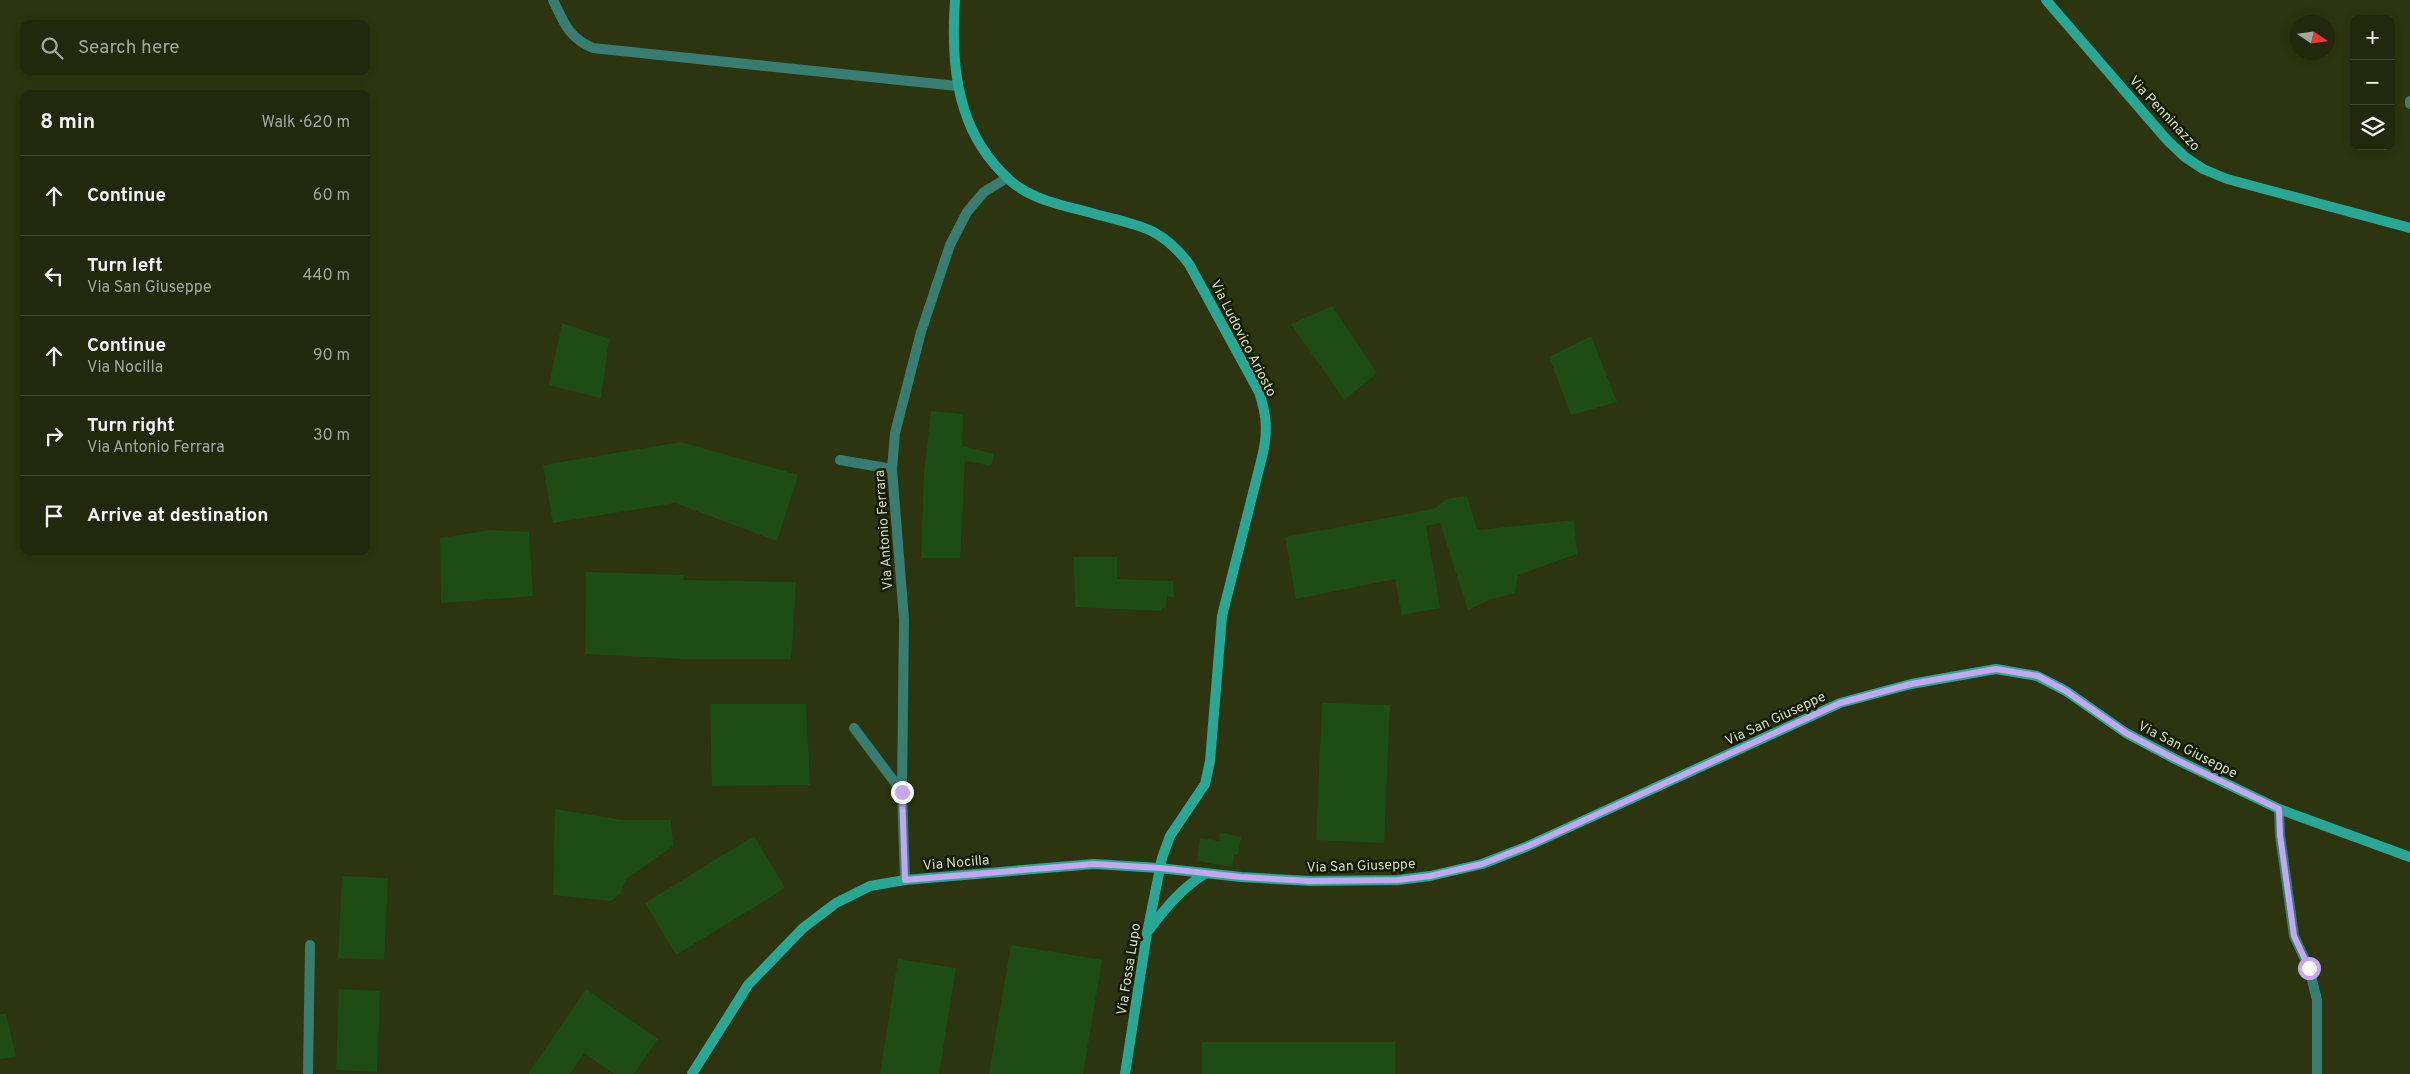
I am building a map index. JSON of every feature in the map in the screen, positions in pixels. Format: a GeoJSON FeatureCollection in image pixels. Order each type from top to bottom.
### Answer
{"type":"FeatureCollection","features":[{"type":"Feature","properties":{"kind":"street"},"geometry":{"type":"LineString","coordinates":[[553,0],[572,35],[580,43],[593,48],[957,86]]}},
{"type":"Feature","properties":{"kind":"street","name":"Via Ludovico Ariosto"},"geometry":{"type":"LineString","coordinates":[[955,0],[954,56],[957,86],[967,121],[981,149],[1007,178],[1020,189],[1045,200],[1142,227],[1162,235],[1172,244],[1189,264],[1259,392],[1266,415],[1267,436],[1264,450],[1222,616],[1210,761],[1205,784],[1170,836],[1160,868]]}},
{"type":"Feature","properties":{"kind":"street","name":"Via Penninazzo"},"geometry":{"type":"LineString","coordinates":[[2046,0],[2167,140],[2184,157],[2203,170],[2265,190],[2410,228]]}},
{"type":"Feature","properties":{"kind":"street","name":"Via Antonio Ferrara"},"geometry":{"type":"LineString","coordinates":[[905,880],[902,792],[904,619],[892,469],[895,433],[921,332],[950,246],[967,212],[984,192],[1007,178]]}},
{"type":"Feature","properties":{"kind":"street"},"geometry":{"type":"LineString","coordinates":[[840,460],[892,469]]}},
{"type":"Feature","properties":{"kind":"street","name":"Via San Giuseppe"},"geometry":{"type":"LineString","coordinates":[[1160,868],[1310,881],[1398,880],[1430,876],[1482,864],[1528,846],[1840,703],[1911,684],[1996,669],[2038,676],[2066,691],[2126,733],[2175,759],[2279,809],[2410,857]]}},
{"type":"Feature","properties":{"kind":"street"},"geometry":{"type":"LineString","coordinates":[[854,728],[902,792]]}},
{"type":"Feature","properties":{"kind":"street"},"geometry":{"type":"LineString","coordinates":[[2279,809],[2280,835],[2294,936],[2309,968],[2316,1000],[2317,1074]]}},
{"type":"Feature","properties":{"kind":"street","name":"Via Nocilla"},"geometry":{"type":"LineString","coordinates":[[692,1074],[748,985],[803,928],[836,903],[870,886],[905,880],[1094,864],[1160,868]]}},
{"type":"Feature","properties":{"kind":"street","name":"Via Fossa Lupo"},"geometry":{"type":"LineString","coordinates":[[1125,1074],[1147,933],[1160,868]]}},
{"type":"Feature","properties":{"kind":"street"},"geometry":{"type":"LineString","coordinates":[[1147,933],[1168,904],[1190,883],[1206,873]]}},
{"type":"Feature","properties":{"kind":"street"},"geometry":{"type":"LineString","coordinates":[[308,1074],[310,945]]}},
{"type":"Feature","properties":{"kind":"building"},"geometry":{"type":"Polygon","coordinates":[[[1332,306],[1377,373],[1344,400],[1291,324],[1332,306]]]}},
{"type":"Feature","properties":{"kind":"building"},"geometry":{"type":"Polygon","coordinates":[[[562,323],[609,339],[601,398],[549,385],[562,323]]]}},
{"type":"Feature","properties":{"kind":"building"},"geometry":{"type":"Polygon","coordinates":[[[1591,336],[1617,402],[1571,415],[1549,357],[1591,336]]]}},
{"type":"Feature","properties":{"kind":"building"},"geometry":{"type":"Polygon","coordinates":[[[931,411],[963,414],[962,446],[994,454],[991,466],[965,461],[960,558],[921,558],[924,473],[931,411]]]}},
{"type":"Feature","properties":{"kind":"building"},"geometry":{"type":"Polygon","coordinates":[[[681,442],[798,475],[777,541],[675,503],[553,523],[543,465],[681,442]]]}},
{"type":"Feature","properties":{"kind":"building"},"geometry":{"type":"Polygon","coordinates":[[[1467,496],[1477,530],[1574,520],[1577,554],[1518,575],[1515,593],[1491,599],[1468,610],[1440,523],[1426,526],[1440,608],[1402,615],[1395,579],[1296,599],[1285,537],[1434,509],[1446,499],[1467,496]]]}},
{"type":"Feature","properties":{"kind":"building"},"geometry":{"type":"Polygon","coordinates":[[[490,530],[529,532],[533,596],[441,603],[440,538],[490,530]]]}},
{"type":"Feature","properties":{"kind":"building"},"geometry":{"type":"Polygon","coordinates":[[[1074,557],[1117,557],[1117,579],[1173,581],[1174,597],[1167,596],[1166,608],[1162,608],[1162,611],[1075,607],[1074,557]]]}},
{"type":"Feature","properties":{"kind":"building"},"geometry":{"type":"Polygon","coordinates":[[[586,572],[684,575],[683,580],[796,582],[791,659],[685,659],[585,654],[586,572]]]}},
{"type":"Feature","properties":{"kind":"building"},"geometry":{"type":"Polygon","coordinates":[[[1322,703],[1390,705],[1384,843],[1316,840],[1322,703]]]}},
{"type":"Feature","properties":{"kind":"building"},"geometry":{"type":"Polygon","coordinates":[[[710,704],[806,704],[810,785],[712,786],[710,704]]]}},
{"type":"Feature","properties":{"kind":"building"},"geometry":{"type":"Polygon","coordinates":[[[555,809],[622,820],[671,820],[673,846],[626,879],[620,894],[611,901],[553,895],[555,809]]]}},
{"type":"Feature","properties":{"kind":"building"},"geometry":{"type":"Polygon","coordinates":[[[1220,832],[1241,837],[1238,855],[1234,854],[1232,867],[1197,861],[1200,838],[1219,841],[1220,832]]]}},
{"type":"Feature","properties":{"kind":"building"},"geometry":{"type":"Polygon","coordinates":[[[754,836],[785,888],[676,955],[645,903],[754,836]]]}},
{"type":"Feature","properties":{"kind":"building"},"geometry":{"type":"Polygon","coordinates":[[[342,876],[388,878],[384,960],[338,958],[342,876]]]}},
{"type":"Feature","properties":{"kind":"building"},"geometry":{"type":"Polygon","coordinates":[[[1011,945],[1102,960],[1083,1074],[989,1074],[1011,945]]]}},
{"type":"Feature","properties":{"kind":"building"},"geometry":{"type":"Polygon","coordinates":[[[898,959],[956,968],[939,1074],[880,1074],[898,959]]]}},
{"type":"Feature","properties":{"kind":"building"},"geometry":{"type":"Polygon","coordinates":[[[339,989],[380,991],[377,1072],[336,1070],[339,989]]]}},
{"type":"Feature","properties":{"kind":"building"},"geometry":{"type":"Polygon","coordinates":[[[586,989],[658,1039],[634,1074],[614,1074],[584,1053],[570,1074],[528,1074],[586,989]]]}},
{"type":"Feature","properties":{"kind":"building"},"geometry":{"type":"Polygon","coordinates":[[[0,1014],[6,1014],[16,1057],[0,1059],[0,1014]]]}},
{"type":"Feature","properties":{"kind":"building"},"geometry":{"type":"Polygon","coordinates":[[[1202,1042],[1395,1042],[1395,1074],[1202,1074],[1202,1042]]]}},
{"type":"Feature","properties":{"kind":"route"},"geometry":{"type":"LineString","coordinates":[[902,792],[905,880],[1094,864],[1310,881],[1398,880],[1430,876],[1482,864],[1528,846],[1840,703],[1911,684],[1969,672],[1996,669],[2016,671],[2038,676],[2066,691],[2126,733],[2279,809],[2280,835],[2294,936],[2309,968]]}}]}
